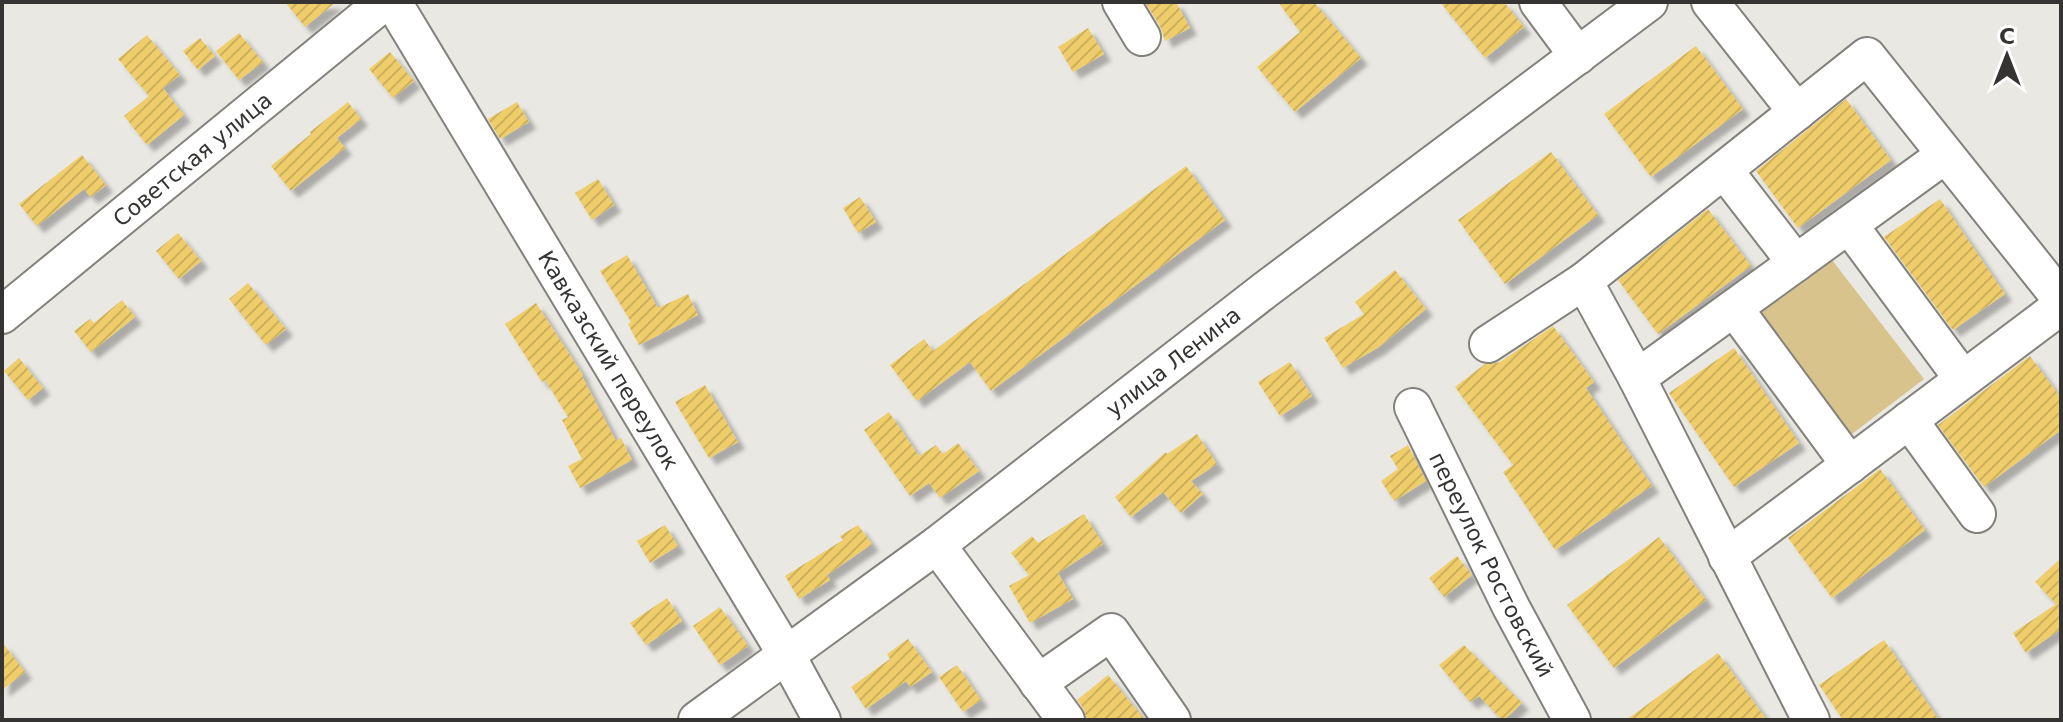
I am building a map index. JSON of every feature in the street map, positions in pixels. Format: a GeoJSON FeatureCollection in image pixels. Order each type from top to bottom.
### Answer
{"type":"FeatureCollection","features":[{"type":"Feature","properties":{"kind":"street","name":"Советская улица"},"geometry":{"type":"LineString","coordinates":[[2,315],[384,2]]}},
{"type":"Feature","properties":{"kind":"street","name":"Кавказский переулок"},"geometry":{"type":"LineString","coordinates":[[393,2],[786,654],[822,720]]}},
{"type":"Feature","properties":{"kind":"street"},"geometry":{"type":"LineString","coordinates":[[1121,2],[1142,37]]}},
{"type":"Feature","properties":{"kind":"street"},"geometry":{"type":"LineString","coordinates":[[1538,2],[1578,56]]}},
{"type":"Feature","properties":{"kind":"street","name":"улица Ленина"},"geometry":{"type":"LineString","coordinates":[[697,720],[937,545],[1265,290],[1649,2]]}},
{"type":"Feature","properties":{"kind":"street"},"geometry":{"type":"LineString","coordinates":[[1710,2],[1797,112]]}},
{"type":"Feature","properties":{"kind":"street"},"geometry":{"type":"LineString","coordinates":[[1488,344],[1584,281],[1867,56],[2061,299]]}},
{"type":"Feature","properties":{"kind":"street"},"geometry":{"type":"LineString","coordinates":[[1637,378],[1945,155]]}},
{"type":"Feature","properties":{"kind":"street"},"geometry":{"type":"LineString","coordinates":[[1724,170],[1796,263]]}},
{"type":"Feature","properties":{"kind":"street"},"geometry":{"type":"LineString","coordinates":[[1849,225],[1963,379]]}},
{"type":"Feature","properties":{"kind":"street"},"geometry":{"type":"LineString","coordinates":[[1584,281],[1637,378],[1811,720]]}},
{"type":"Feature","properties":{"kind":"street"},"geometry":{"type":"LineString","coordinates":[[1727,557],[2061,306]]}},
{"type":"Feature","properties":{"kind":"street"},"geometry":{"type":"LineString","coordinates":[[1734,308],[1850,465]]}},
{"type":"Feature","properties":{"kind":"street","name":"переулок Ростовский"},"geometry":{"type":"LineString","coordinates":[[1413,407],[1511,607],[1572,720]]}},
{"type":"Feature","properties":{"kind":"street"},"geometry":{"type":"LineString","coordinates":[[1909,420],[1977,514]]}},
{"type":"Feature","properties":{"kind":"street"},"geometry":{"type":"LineString","coordinates":[[937,545],[1066,720]]}},
{"type":"Feature","properties":{"kind":"street"},"geometry":{"type":"LineString","coordinates":[[1038,683],[1111,632],[1172,720]]}},
{"type":"Feature","properties":{"kind":"shaded area"},"geometry":{"type":"Polygon","coordinates":[[[1832,260],[1924,379],[1848,437],[1757,316],[1832,260]]]}},
{"type":"Feature","properties":{"kind":"building"},"geometry":{"type":"Polygon","coordinates":[[[285,2],[336,2],[305,27],[285,2]]]}},
{"type":"Feature","properties":{"kind":"building"},"geometry":{"type":"Polygon","coordinates":[[[1145,2],[1176,2],[1190,28],[1165,41],[1145,2]]]}},
{"type":"Feature","properties":{"kind":"building"},"geometry":{"type":"Polygon","coordinates":[[[1278,2],[1314,2],[1361,58],[1295,112],[1257,67],[1300,32],[1278,2]]]}},
{"type":"Feature","properties":{"kind":"building"},"geometry":{"type":"Polygon","coordinates":[[[1440,2],[1504,2],[1524,27],[1485,58],[1440,2]]]}},
{"type":"Feature","properties":{"kind":"building"},"geometry":{"type":"Polygon","coordinates":[[[1088,28],[1104,54],[1073,72],[1058,47],[1088,28]]]}},
{"type":"Feature","properties":{"kind":"building"},"geometry":{"type":"Polygon","coordinates":[[[239,33],[263,62],[239,80],[216,51],[239,33]]]}},
{"type":"Feature","properties":{"kind":"building"},"geometry":{"type":"Polygon","coordinates":[[[147,35],[180,75],[163,88],[184,115],[147,145],[124,116],[149,96],[118,59],[147,35]]]}},
{"type":"Feature","properties":{"kind":"building"},"geometry":{"type":"Polygon","coordinates":[[[200,38],[215,56],[198,70],[183,51],[200,38]]]}},
{"type":"Feature","properties":{"kind":"building"},"geometry":{"type":"Polygon","coordinates":[[[1696,46],[1743,109],[1651,177],[1604,114],[1696,46]]]}},
{"type":"Feature","properties":{"kind":"building"},"geometry":{"type":"Polygon","coordinates":[[[390,52],[414,81],[393,98],[369,69],[390,52]]]}},
{"type":"Feature","properties":{"kind":"building"},"geometry":{"type":"Polygon","coordinates":[[[1846,99],[1891,160],[1798,228],[1756,171],[1846,99]]]}},
{"type":"Feature","properties":{"kind":"building"},"geometry":{"type":"Polygon","coordinates":[[[348,102],[361,119],[337,138],[345,148],[291,191],[271,166],[348,102]]]}},
{"type":"Feature","properties":{"kind":"building"},"geometry":{"type":"Polygon","coordinates":[[[517,102],[529,122],[500,139],[488,119],[517,102]]]}},
{"type":"Feature","properties":{"kind":"building"},"geometry":{"type":"Polygon","coordinates":[[[1551,152],[1598,215],[1505,284],[1458,220],[1551,152]]]}},
{"type":"Feature","properties":{"kind":"building"},"geometry":{"type":"Polygon","coordinates":[[[82,155],[106,185],[91,197],[84,189],[37,226],[19,204],[82,155]]]}},
{"type":"Feature","properties":{"kind":"building"},"geometry":{"type":"Polygon","coordinates":[[[1186,166],[1225,220],[991,391],[970,362],[917,401],[890,365],[924,339],[933,351],[1186,166]]]}},
{"type":"Feature","properties":{"kind":"building"},"geometry":{"type":"Polygon","coordinates":[[[598,179],[614,205],[592,220],[575,193],[598,179]]]}},
{"type":"Feature","properties":{"kind":"building"},"geometry":{"type":"Polygon","coordinates":[[[860,197],[876,222],[858,233],[843,208],[860,197]]]}},
{"type":"Feature","properties":{"kind":"building"},"geometry":{"type":"Polygon","coordinates":[[[1940,199],[2005,294],[1953,330],[1884,237],[1940,199]]]}},
{"type":"Feature","properties":{"kind":"building"},"geometry":{"type":"Polygon","coordinates":[[[1708,209],[1751,266],[1658,334],[1618,280],[1708,209]]]}},
{"type":"Feature","properties":{"kind":"building"},"geometry":{"type":"Polygon","coordinates":[[[178,233],[201,261],[179,279],[156,251],[178,233]]]}},
{"type":"Feature","properties":{"kind":"building"},"geometry":{"type":"Polygon","coordinates":[[[627,255],[658,308],[688,294],[698,315],[639,345],[628,324],[631,322],[600,271],[627,255]]]}},
{"type":"Feature","properties":{"kind":"building"},"geometry":{"type":"Polygon","coordinates":[[[1395,270],[1426,309],[1379,347],[1343,368],[1324,338],[1364,314],[1355,302],[1395,270]]]}},
{"type":"Feature","properties":{"kind":"building"},"geometry":{"type":"Polygon","coordinates":[[[248,283],[286,329],[266,345],[229,299],[248,283]]]}},
{"type":"Feature","properties":{"kind":"building"},"geometry":{"type":"Polygon","coordinates":[[[122,300],[135,317],[91,352],[74,331],[90,319],[94,323],[122,300]]]}},
{"type":"Feature","properties":{"kind":"building"},"geometry":{"type":"Polygon","coordinates":[[[536,303],[583,375],[616,441],[621,438],[632,460],[580,488],[568,466],[582,459],[562,420],[568,417],[505,324],[536,303]]]}},
{"type":"Feature","properties":{"kind":"building"},"geometry":{"type":"Polygon","coordinates":[[[1553,326],[1594,382],[1586,388],[1652,486],[1555,550],[1503,472],[1513,465],[1455,387],[1485,364],[1500,362],[1553,326]]]}},
{"type":"Feature","properties":{"kind":"building"},"geometry":{"type":"Polygon","coordinates":[[[1734,348],[1799,443],[1734,487],[1669,393],[1734,348]]]}},
{"type":"Feature","properties":{"kind":"building"},"geometry":{"type":"Polygon","coordinates":[[[2030,356],[2061,398],[2061,430],[1984,487],[1938,425],[2030,356]]]}},
{"type":"Feature","properties":{"kind":"building"},"geometry":{"type":"Polygon","coordinates":[[[19,358],[43,388],[28,400],[4,371],[19,358]]]}},
{"type":"Feature","properties":{"kind":"building"},"geometry":{"type":"Polygon","coordinates":[[[1290,362],[1312,396],[1280,416],[1258,382],[1290,362]]]}},
{"type":"Feature","properties":{"kind":"building"},"geometry":{"type":"Polygon","coordinates":[[[705,385],[738,442],[709,458],[675,402],[705,385]]]}},
{"type":"Feature","properties":{"kind":"building"},"geometry":{"type":"Polygon","coordinates":[[[889,412],[919,456],[936,445],[943,454],[958,443],[979,471],[940,498],[929,483],[910,496],[864,430],[889,412]]]}},
{"type":"Feature","properties":{"kind":"building"},"geometry":{"type":"Polygon","coordinates":[[[1197,434],[1217,464],[1191,481],[1203,494],[1181,513],[1163,492],[1131,517],[1115,497],[1166,452],[1197,434]]]}},
{"type":"Feature","properties":{"kind":"building"},"geometry":{"type":"Polygon","coordinates":[[[1408,445],[1426,481],[1394,501],[1381,481],[1398,469],[1390,456],[1408,445]]]}},
{"type":"Feature","properties":{"kind":"building"},"geometry":{"type":"Polygon","coordinates":[[[1880,469],[1925,530],[1832,598],[1788,538],[1880,469]]]}},
{"type":"Feature","properties":{"kind":"building"},"geometry":{"type":"Polygon","coordinates":[[[1084,514],[1103,544],[1058,573],[1073,599],[1030,623],[1009,586],[1029,575],[1011,553],[1032,536],[1038,543],[1084,514]]]}},
{"type":"Feature","properties":{"kind":"building"},"geometry":{"type":"Polygon","coordinates":[[[665,525],[678,546],[650,563],[637,541],[665,525]]]}},
{"type":"Feature","properties":{"kind":"building"},"geometry":{"type":"Polygon","coordinates":[[[858,525],[872,544],[827,575],[830,580],[799,599],[785,576],[843,540],[840,536],[858,525]]]}},
{"type":"Feature","properties":{"kind":"building"},"geometry":{"type":"Polygon","coordinates":[[[1659,537],[1706,600],[1614,668],[1567,605],[1659,537]]]}},
{"type":"Feature","properties":{"kind":"building"},"geometry":{"type":"Polygon","coordinates":[[[1457,556],[1472,575],[1444,597],[1429,578],[1457,556]]]}},
{"type":"Feature","properties":{"kind":"building"},"geometry":{"type":"Polygon","coordinates":[[[2061,558],[2061,629],[2026,653],[2013,633],[2056,604],[2035,582],[2061,558]]]}},
{"type":"Feature","properties":{"kind":"building"},"geometry":{"type":"Polygon","coordinates":[[[667,598],[682,621],[646,645],[630,623],[667,598]]]}},
{"type":"Feature","properties":{"kind":"building"},"geometry":{"type":"Polygon","coordinates":[[[720,607],[748,646],[720,665],[693,626],[720,607]]]}},
{"type":"Feature","properties":{"kind":"building"},"geometry":{"type":"Polygon","coordinates":[[[908,639],[932,672],[910,687],[906,681],[866,709],[851,687],[890,659],[887,654],[908,639]]]}},
{"type":"Feature","properties":{"kind":"building"},"geometry":{"type":"Polygon","coordinates":[[[1884,640],[1939,720],[1843,720],[1819,685],[1884,640]]]}},
{"type":"Feature","properties":{"kind":"building"},"geometry":{"type":"Polygon","coordinates":[[[2,642],[25,672],[2,690],[2,642]]]}},
{"type":"Feature","properties":{"kind":"building"},"geometry":{"type":"Polygon","coordinates":[[[1464,645],[1522,703],[1504,720],[1479,696],[1470,702],[1439,665],[1464,645]]]}},
{"type":"Feature","properties":{"kind":"building"},"geometry":{"type":"Polygon","coordinates":[[[1718,653],[1767,720],[1626,720],[1718,653]]]}},
{"type":"Feature","properties":{"kind":"building"},"geometry":{"type":"Polygon","coordinates":[[[957,665],[981,700],[963,712],[939,677],[957,665]]]}},
{"type":"Feature","properties":{"kind":"building"},"geometry":{"type":"Polygon","coordinates":[[[1108,675],[1145,720],[1087,720],[1077,700],[1108,675]]]}}]}
